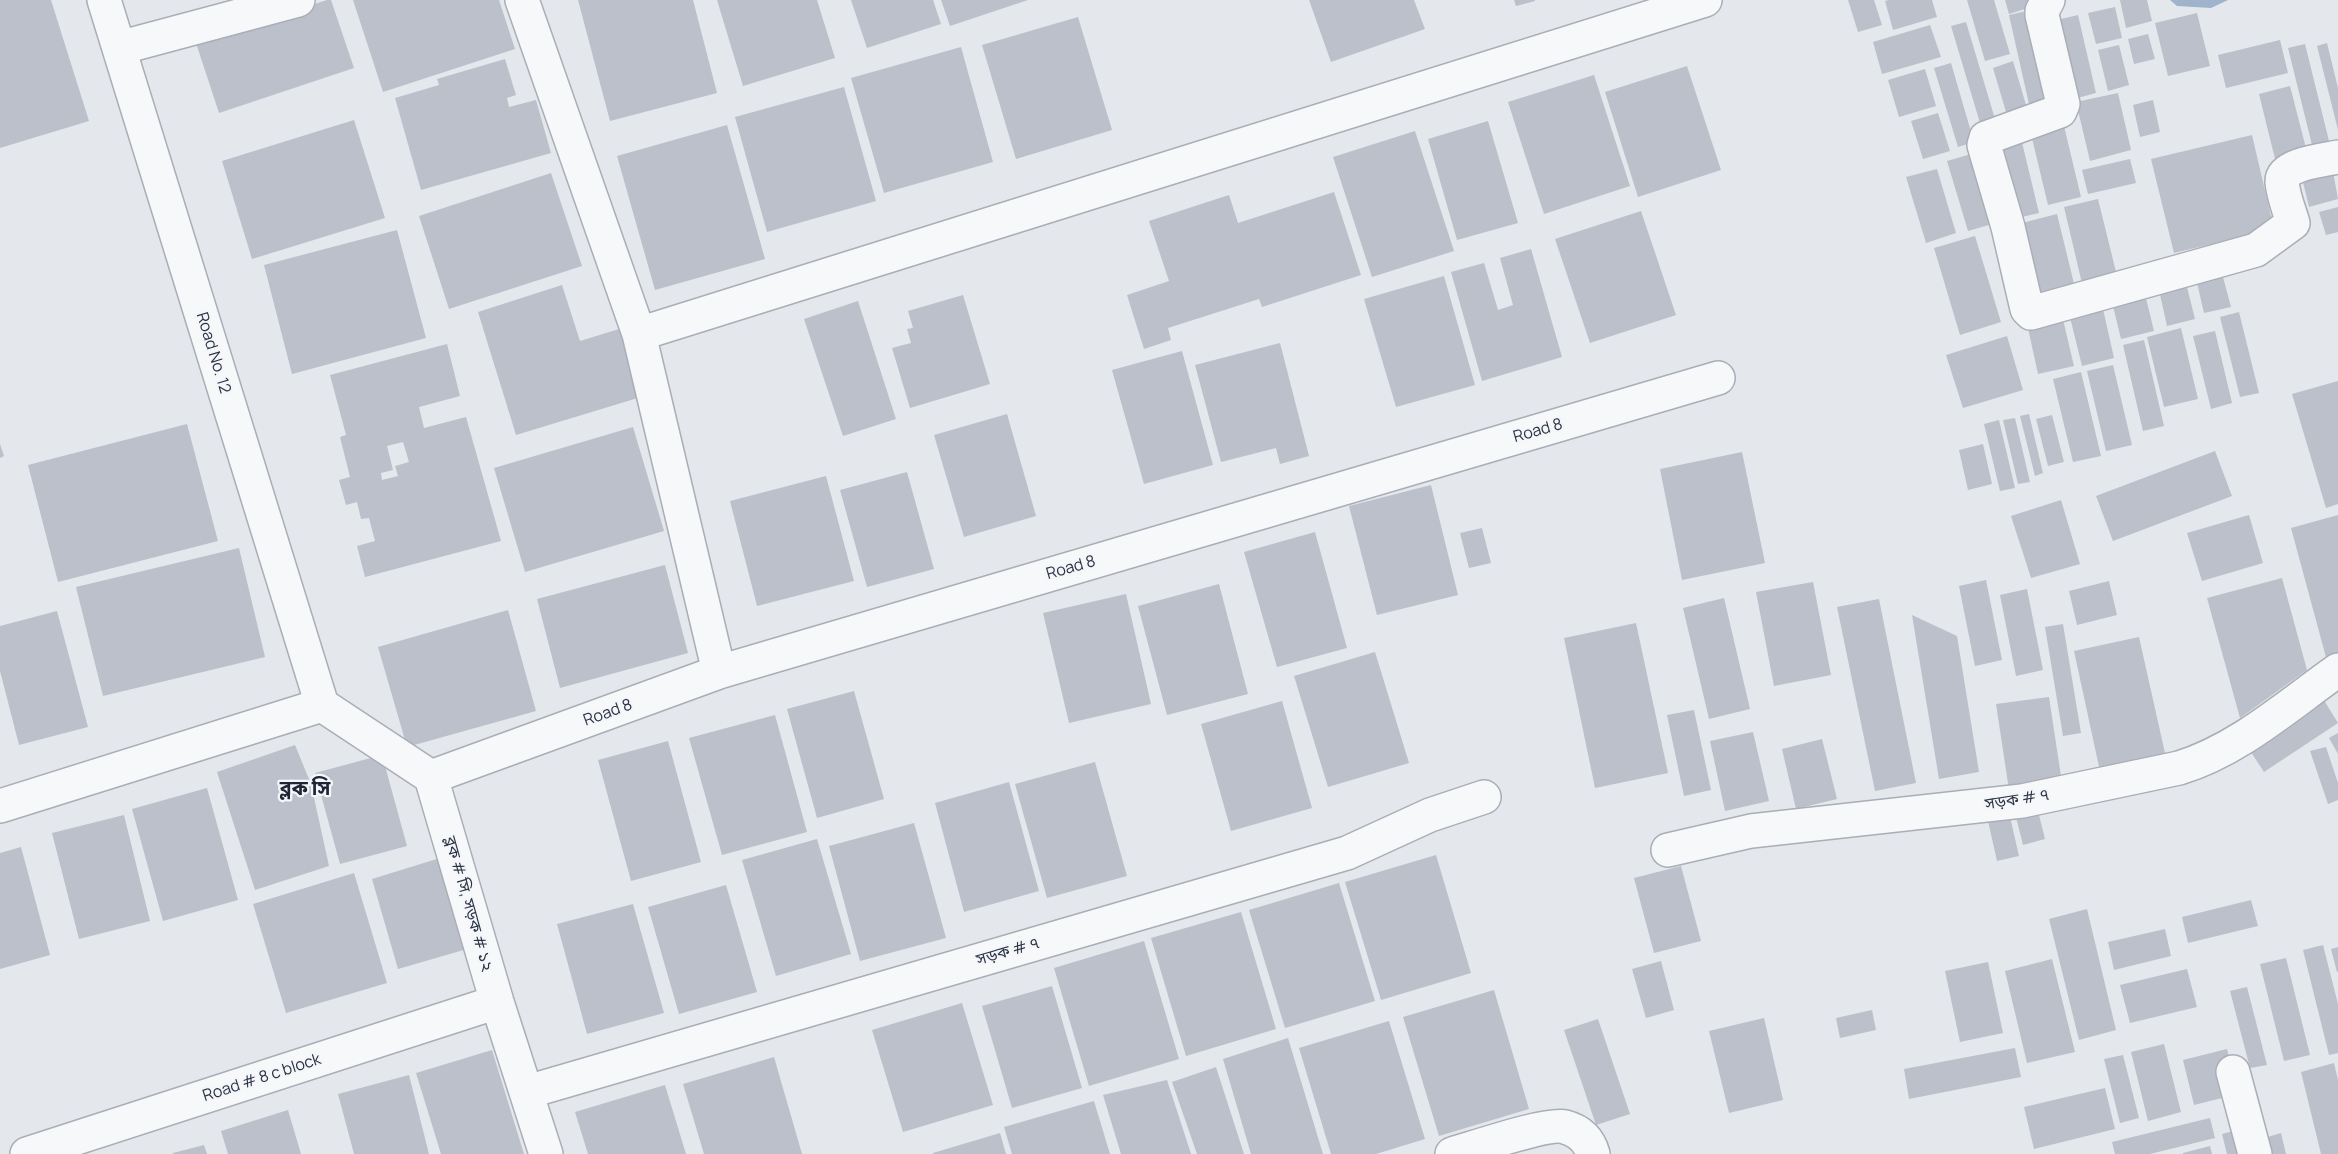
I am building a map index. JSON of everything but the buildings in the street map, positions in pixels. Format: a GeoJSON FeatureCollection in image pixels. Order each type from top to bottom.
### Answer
{"type":"FeatureCollection","features":[{"type":"Feature","properties":{"kind":"street","name":"Road No. 12"},"geometry":{"type":"LineString","coordinates":[[104,0],[322,705]]}},
{"type":"Feature","properties":{"kind":"street"},"geometry":{"type":"LineString","coordinates":[[119,48],[298,0]]}},
{"type":"Feature","properties":{"kind":"street"},"geometry":{"type":"LineString","coordinates":[[522,0],[639,334],[720,672]]}},
{"type":"Feature","properties":{"kind":"street"},"geometry":{"type":"LineString","coordinates":[[639,334],[1705,0]]}},
{"type":"Feature","properties":{"kind":"street"},"geometry":{"type":"LineString","coordinates":[[2048,0],[2042,15],[2062,104],[2060,111],[1986,138],[1984,145],[2008,227],[2027,309],[2031,313],[2256,250],[2293,223],[2282,180],[2286,171],[2293,167],[2338,157]]}},
{"type":"Feature","properties":{"kind":"street","name":"Road 8"},"geometry":{"type":"LineString","coordinates":[[431,777],[720,672],[1718,378]]}},
{"type":"Feature","properties":{"kind":"street","name":"সড়ক # ৭"},"geometry":{"type":"LineString","coordinates":[[1668,850],[1751,831],[2022,801],[2179,768],[2200,762],[2225,750],[2338,670]]}},
{"type":"Feature","properties":{"kind":"street"},"geometry":{"type":"LineString","coordinates":[[0,806],[322,705],[431,777]]}},
{"type":"Feature","properties":{"kind":"street","name":"ব্লক # সি, সড়ক # ১২"},"geometry":{"type":"LineString","coordinates":[[431,777],[497,1002],[546,1154]]}},
{"type":"Feature","properties":{"kind":"street","name":"সড়ক # ৭"},"geometry":{"type":"LineString","coordinates":[[527,1092],[1347,853],[1430,815],[1484,797]]}},
{"type":"Feature","properties":{"kind":"street","name":"Road # 8 c block"},"geometry":{"type":"LineString","coordinates":[[27,1154],[497,1002]]}},
{"type":"Feature","properties":{"kind":"street"},"geometry":{"type":"LineString","coordinates":[[2233,1072],[2255,1154]]}},
{"type":"Feature","properties":{"kind":"street"},"geometry":{"type":"LineString","coordinates":[[1452,1154],[1539,1130],[1563,1126],[1578,1132],[1590,1142],[1593,1154]]}},
{"type":"Feature","properties":{"kind":"water"},"geometry":{"type":"Polygon","coordinates":[[[2170,0],[2228,0],[2211,8],[2177,6],[2170,0]]]}},
{"type":"Feature","properties":{"kind":"district","name":"ব্লক সি"},"geometry":{"type":"Point","coordinates":[305,789]}}]}
